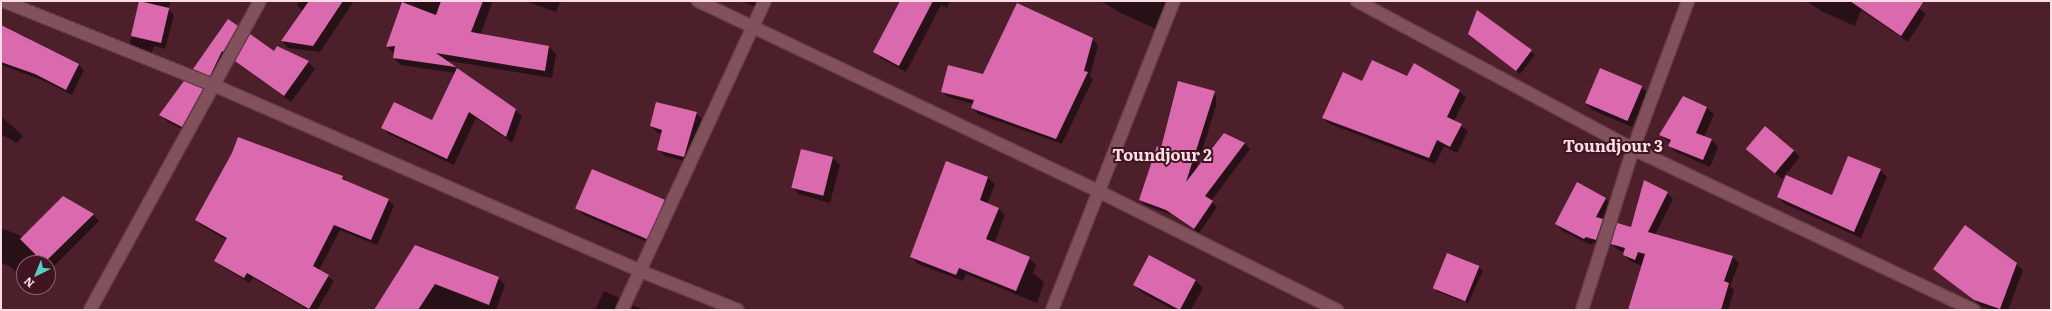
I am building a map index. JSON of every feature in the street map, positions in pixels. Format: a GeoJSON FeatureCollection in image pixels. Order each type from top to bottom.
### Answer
{"type":"FeatureCollection","features":[{"type":"Feature","properties":{"kind":"street"},"geometry":{"type":"LineString","coordinates":[[3,1],[213,85],[640,271],[738,310]]}},
{"type":"Feature","properties":{"kind":"street"},"geometry":{"type":"LineString","coordinates":[[90,310],[260,1]]}},
{"type":"Feature","properties":{"kind":"street"},"geometry":{"type":"LineString","coordinates":[[698,1],[751,28],[1100,192],[1337,310]]}},
{"type":"Feature","properties":{"kind":"street"},"geometry":{"type":"LineString","coordinates":[[622,310],[751,28],[765,1]]}},
{"type":"Feature","properties":{"kind":"street"},"geometry":{"type":"LineString","coordinates":[[1052,310],[1100,192],[1174,1]]}},
{"type":"Feature","properties":{"kind":"street"},"geometry":{"type":"LineString","coordinates":[[1357,1],[1633,149],[1974,310]]}},
{"type":"Feature","properties":{"kind":"street"},"geometry":{"type":"LineString","coordinates":[[1582,310],[1633,149],[1688,1]]}},
{"type":"Feature","properties":{"kind":"building"},"geometry":{"type":"Polygon","coordinates":[[[139,1],[169,8],[161,43],[131,36],[139,1]]]}},
{"type":"Feature","properties":{"kind":"building"},"geometry":{"type":"Polygon","coordinates":[[[309,1],[343,1],[313,46],[281,41],[309,1]]]}},
{"type":"Feature","properties":{"kind":"building"},"geometry":{"type":"Polygon","coordinates":[[[441,1],[483,1],[471,32],[549,46],[545,71],[436,53],[456,67],[393,58],[395,46],[386,47],[402,2],[436,15],[441,1]]]}},
{"type":"Feature","properties":{"kind":"building"},"geometry":{"type":"Polygon","coordinates":[[[900,1],[933,1],[899,66],[873,52],[900,1]]]}},
{"type":"Feature","properties":{"kind":"building"},"geometry":{"type":"Polygon","coordinates":[[[1850,1],[1924,1],[1901,36],[1850,1]]]}},
{"type":"Feature","properties":{"kind":"building"},"geometry":{"type":"Polygon","coordinates":[[[1017,3],[1093,38],[1084,71],[1088,72],[1056,139],[971,108],[974,100],[941,92],[948,65],[983,74],[1017,3]]]}},
{"type":"Feature","properties":{"kind":"building"},"geometry":{"type":"Polygon","coordinates":[[[1477,10],[1532,50],[1516,71],[1468,34],[1477,10]]]}},
{"type":"Feature","properties":{"kind":"building"},"geometry":{"type":"Polygon","coordinates":[[[228,19],[238,26],[223,52],[222,51],[210,76],[193,69],[228,19]]]}},
{"type":"Feature","properties":{"kind":"building"},"geometry":{"type":"Polygon","coordinates":[[[1,25],[79,64],[66,90],[35,74],[1,62],[1,25]]]}},
{"type":"Feature","properties":{"kind":"building"},"geometry":{"type":"Polygon","coordinates":[[[250,34],[274,51],[277,46],[309,61],[284,96],[235,61],[250,34]]]}},
{"type":"Feature","properties":{"kind":"building"},"geometry":{"type":"Polygon","coordinates":[[[1372,60],[1407,76],[1414,63],[1460,90],[1447,117],[1462,124],[1450,147],[1437,140],[1429,158],[1322,118],[1343,72],[1362,81],[1372,60]]]}},
{"type":"Feature","properties":{"kind":"building"},"geometry":{"type":"Polygon","coordinates":[[[457,68],[516,109],[506,137],[469,112],[447,159],[381,128],[394,102],[432,120],[457,68]]]}},
{"type":"Feature","properties":{"kind":"building"},"geometry":{"type":"Polygon","coordinates":[[[1600,68],[1642,86],[1627,121],[1585,103],[1600,68]]]}},
{"type":"Feature","properties":{"kind":"building"},"geometry":{"type":"Polygon","coordinates":[[[184,81],[203,89],[182,127],[159,115],[184,81]]]}},
{"type":"Feature","properties":{"kind":"building"},"geometry":{"type":"Polygon","coordinates":[[[1178,81],[1215,91],[1186,182],[1224,133],[1245,143],[1205,196],[1213,201],[1194,229],[1166,210],[1139,200],[1157,146],[1161,148],[1178,81]]]}},
{"type":"Feature","properties":{"kind":"building"},"geometry":{"type":"Polygon","coordinates":[[[1683,96],[1707,107],[1696,133],[1712,139],[1703,160],[1668,146],[1671,140],[1659,135],[1683,96]]]}},
{"type":"Feature","properties":{"kind":"building"},"geometry":{"type":"Polygon","coordinates":[[[656,102],[697,112],[684,157],[657,150],[662,130],[650,126],[656,102]]]}},
{"type":"Feature","properties":{"kind":"building"},"geometry":{"type":"Polygon","coordinates":[[[1765,126],[1794,150],[1775,173],[1746,149],[1765,126]]]}},
{"type":"Feature","properties":{"kind":"building"},"geometry":{"type":"Polygon","coordinates":[[[238,137],[343,176],[342,179],[389,199],[371,240],[334,225],[313,266],[329,275],[309,309],[247,273],[244,278],[214,261],[227,238],[195,220],[232,153],[238,137]]]}},
{"type":"Feature","properties":{"kind":"building"},"geometry":{"type":"Polygon","coordinates":[[[801,149],[833,157],[823,196],[791,188],[801,149]]]}},
{"type":"Feature","properties":{"kind":"building"},"geometry":{"type":"Polygon","coordinates":[[[1848,156],[1881,169],[1854,232],[1777,197],[1786,175],[1832,195],[1848,156]]]}},
{"type":"Feature","properties":{"kind":"building"},"geometry":{"type":"Polygon","coordinates":[[[946,161],[988,177],[980,200],[999,208],[986,239],[1030,257],[1016,291],[959,268],[956,275],[910,257],[946,161]]]}},
{"type":"Feature","properties":{"kind":"building"},"geometry":{"type":"Polygon","coordinates":[[[592,169],[665,200],[648,239],[575,209],[592,169]]]}},
{"type":"Feature","properties":{"kind":"building"},"geometry":{"type":"Polygon","coordinates":[[[1644,180],[1668,192],[1648,232],[1733,256],[1724,281],[1729,283],[1721,310],[1628,310],[1645,254],[1638,252],[1635,260],[1623,255],[1625,248],[1611,244],[1617,223],[1631,227],[1644,180]]]}},
{"type":"Feature","properties":{"kind":"building"},"geometry":{"type":"Polygon","coordinates":[[[1577,182],[1606,198],[1596,217],[1603,219],[1596,240],[1586,237],[1584,239],[1555,224],[1577,182]]]}},
{"type":"Feature","properties":{"kind":"building"},"geometry":{"type":"Polygon","coordinates":[[[63,196],[94,214],[52,255],[36,255],[20,239],[63,196]]]}},
{"type":"Feature","properties":{"kind":"building"},"geometry":{"type":"Polygon","coordinates":[[[1965,225],[2017,263],[2000,309],[1974,300],[1933,269],[1965,225]]]}},
{"type":"Feature","properties":{"kind":"building"},"geometry":{"type":"Polygon","coordinates":[[[415,245],[499,277],[489,305],[435,284],[418,310],[374,310],[415,245]]]}},
{"type":"Feature","properties":{"kind":"building"},"geometry":{"type":"Polygon","coordinates":[[[1447,253],[1479,266],[1465,301],[1433,288],[1447,253]]]}},
{"type":"Feature","properties":{"kind":"building"},"geometry":{"type":"Polygon","coordinates":[[[1149,255],[1196,280],[1180,310],[1133,285],[1149,255]]]}},
{"type":"Feature","properties":{"kind":"district","name":"Toundjour 3"},"geometry":{"type":"Point","coordinates":[1613,145]}},
{"type":"Feature","properties":{"kind":"district","name":"Toundjour 2"},"geometry":{"type":"Point","coordinates":[1162,154]}}]}
